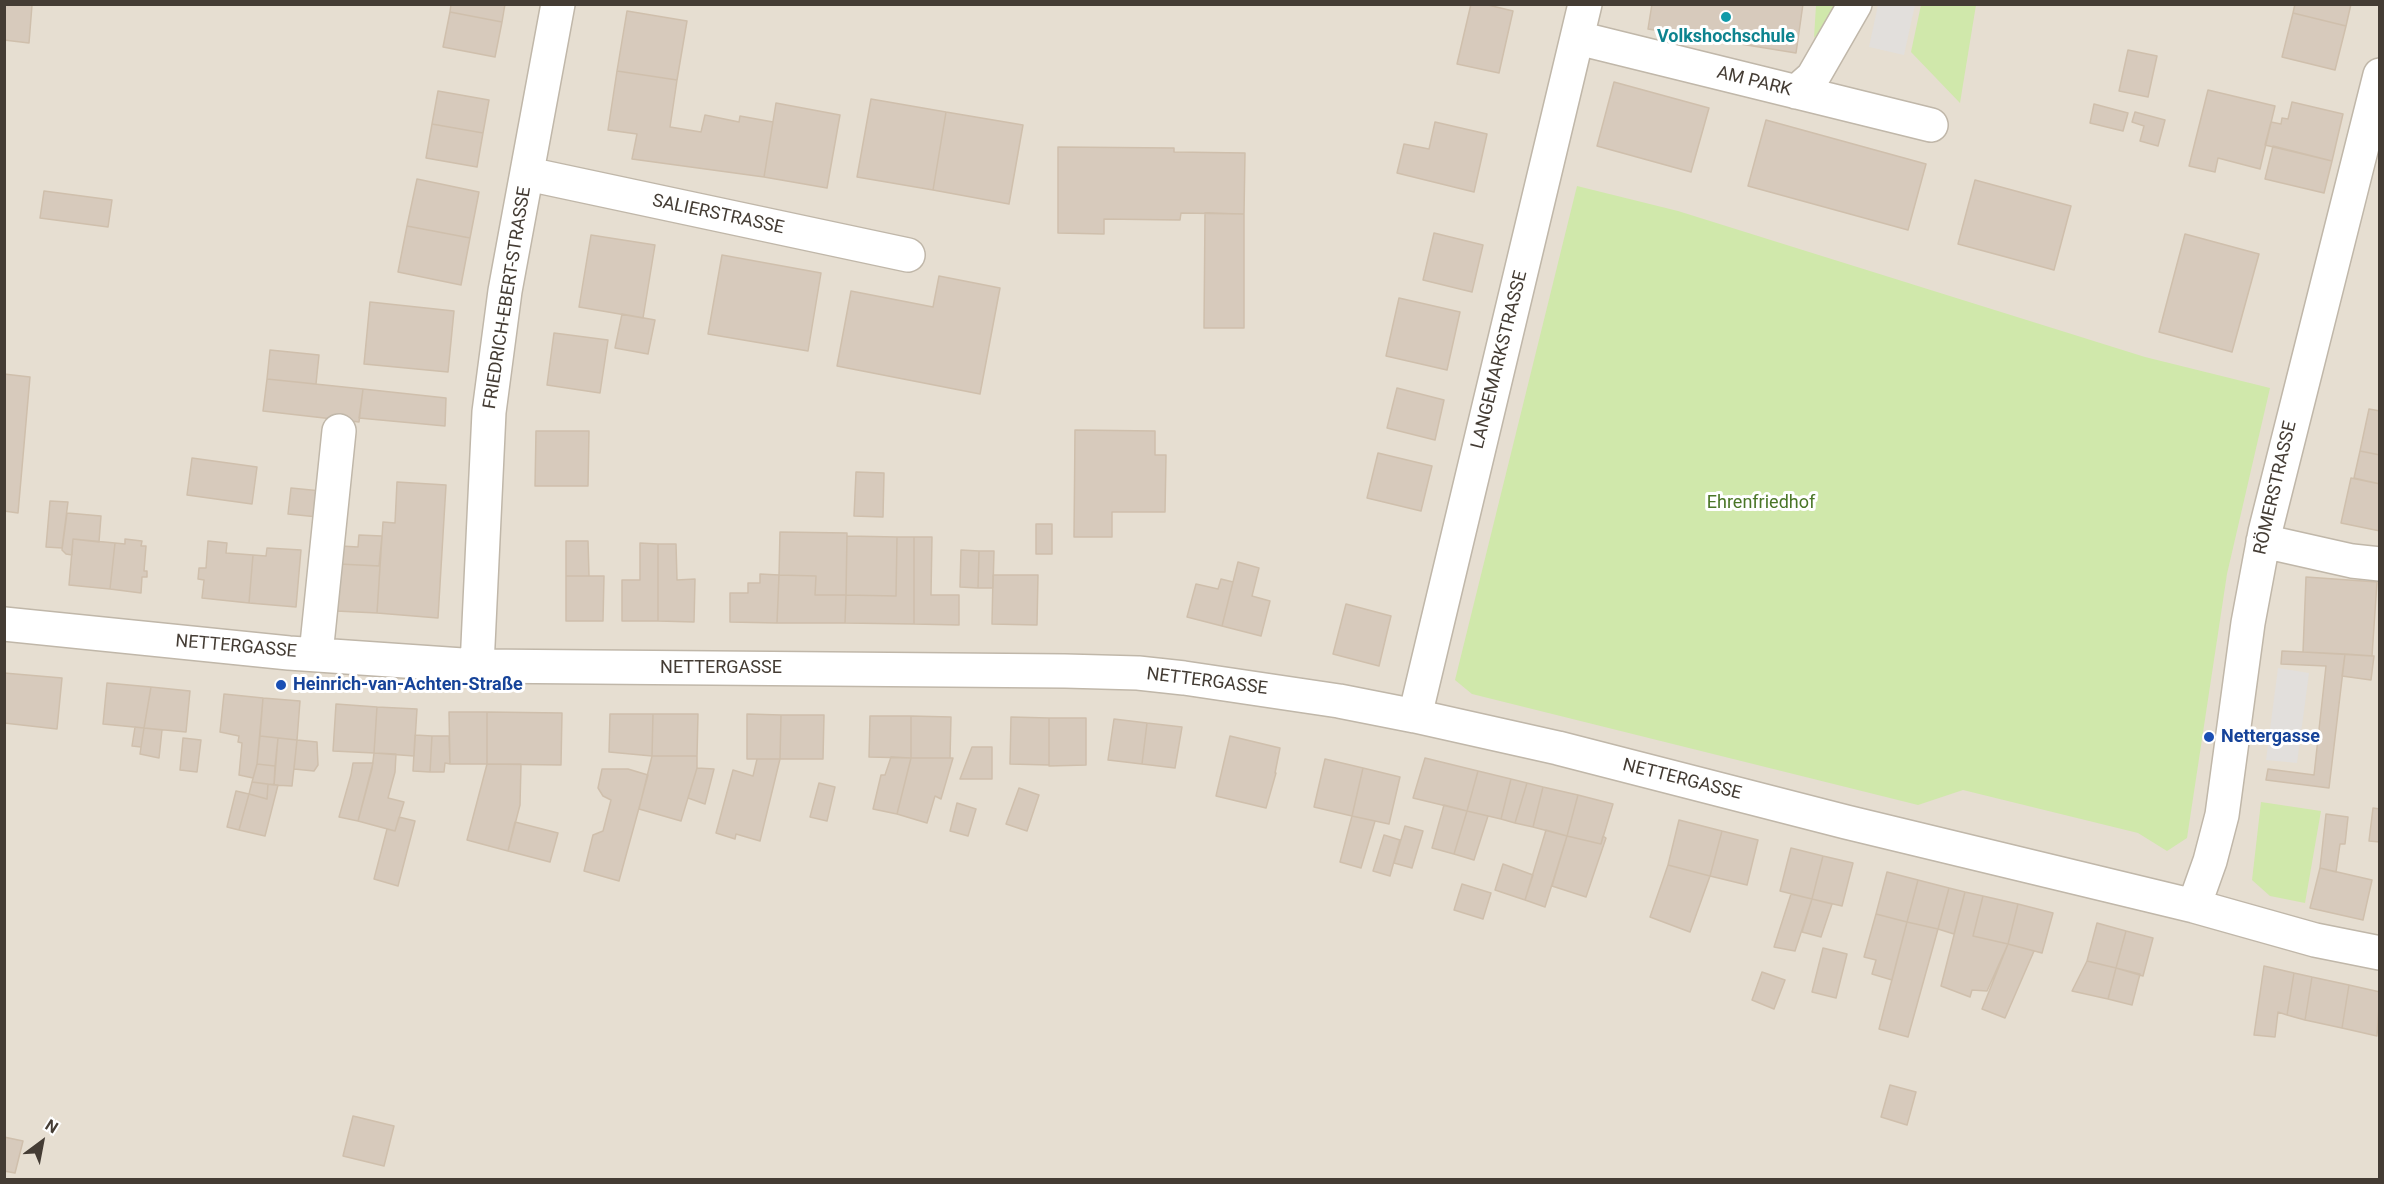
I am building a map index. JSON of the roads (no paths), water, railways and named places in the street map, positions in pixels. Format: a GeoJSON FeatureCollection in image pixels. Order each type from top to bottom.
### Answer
{"type":"FeatureCollection","features":[{"type":"Feature","properties":{"kind":"street","name":"FRIEDRICH-EBERT-STRASSE"},"geometry":{"type":"LineString","coordinates":[[477,666],[489,412],[505,291],[558,4]]}},
{"type":"Feature","properties":{"kind":"street","name":"LANGEMARKSTRASSE"},"geometry":{"type":"LineString","coordinates":[[1415,716],[1585,4]]}},
{"type":"Feature","properties":{"kind":"street"},"geometry":{"type":"LineString","coordinates":[[1796,92],[1813,77],[1855,4]]}},
{"type":"Feature","properties":{"kind":"street","name":"AM PARK"},"geometry":{"type":"LineString","coordinates":[[1578,38],[1931,125]]}},
{"type":"Feature","properties":{"kind":"street","name":"RÖMERSTRASSE"},"geometry":{"type":"LineString","coordinates":[[2194,906],[2210,861],[2222,815],[2248,622],[2263,541],[2368,169],[2379,75]]}},
{"type":"Feature","properties":{"kind":"street","name":"SALIERSTRASSE"},"geometry":{"type":"LineString","coordinates":[[528,174],[908,255]]}},
{"type":"Feature","properties":{"kind":"street"},"geometry":{"type":"LineString","coordinates":[[316,654],[339,431]]}},
{"type":"Feature","properties":{"kind":"street"},"geometry":{"type":"LineString","coordinates":[[2263,541],[2352,561],[2379,564]]}},
{"type":"Feature","properties":{"kind":"street","name":"NETTERGASSE"},"geometry":{"type":"LineString","coordinates":[[4,624],[289,653],[477,666],[1138,674],[1256,687],[1415,716],[1558,748],[1846,822],[2194,906],[2315,940],[2379,953]]}},
{"type":"Feature","properties":{"kind":"place","name":"Volkshochschule"},"geometry":{"type":"Point","coordinates":[1726,17]}},
{"type":"Feature","properties":{"kind":"place","name":"Heinrich-van-Achten-Straße"},"geometry":{"type":"Point","coordinates":[281,685]}},
{"type":"Feature","properties":{"kind":"place","name":"Nettergasse"},"geometry":{"type":"Point","coordinates":[2209,737]}},
{"type":"Feature","properties":{"kind":"park label","name":"Ehrenfriedhof"},"geometry":{"type":"Point","coordinates":[1761,503]}}]}
